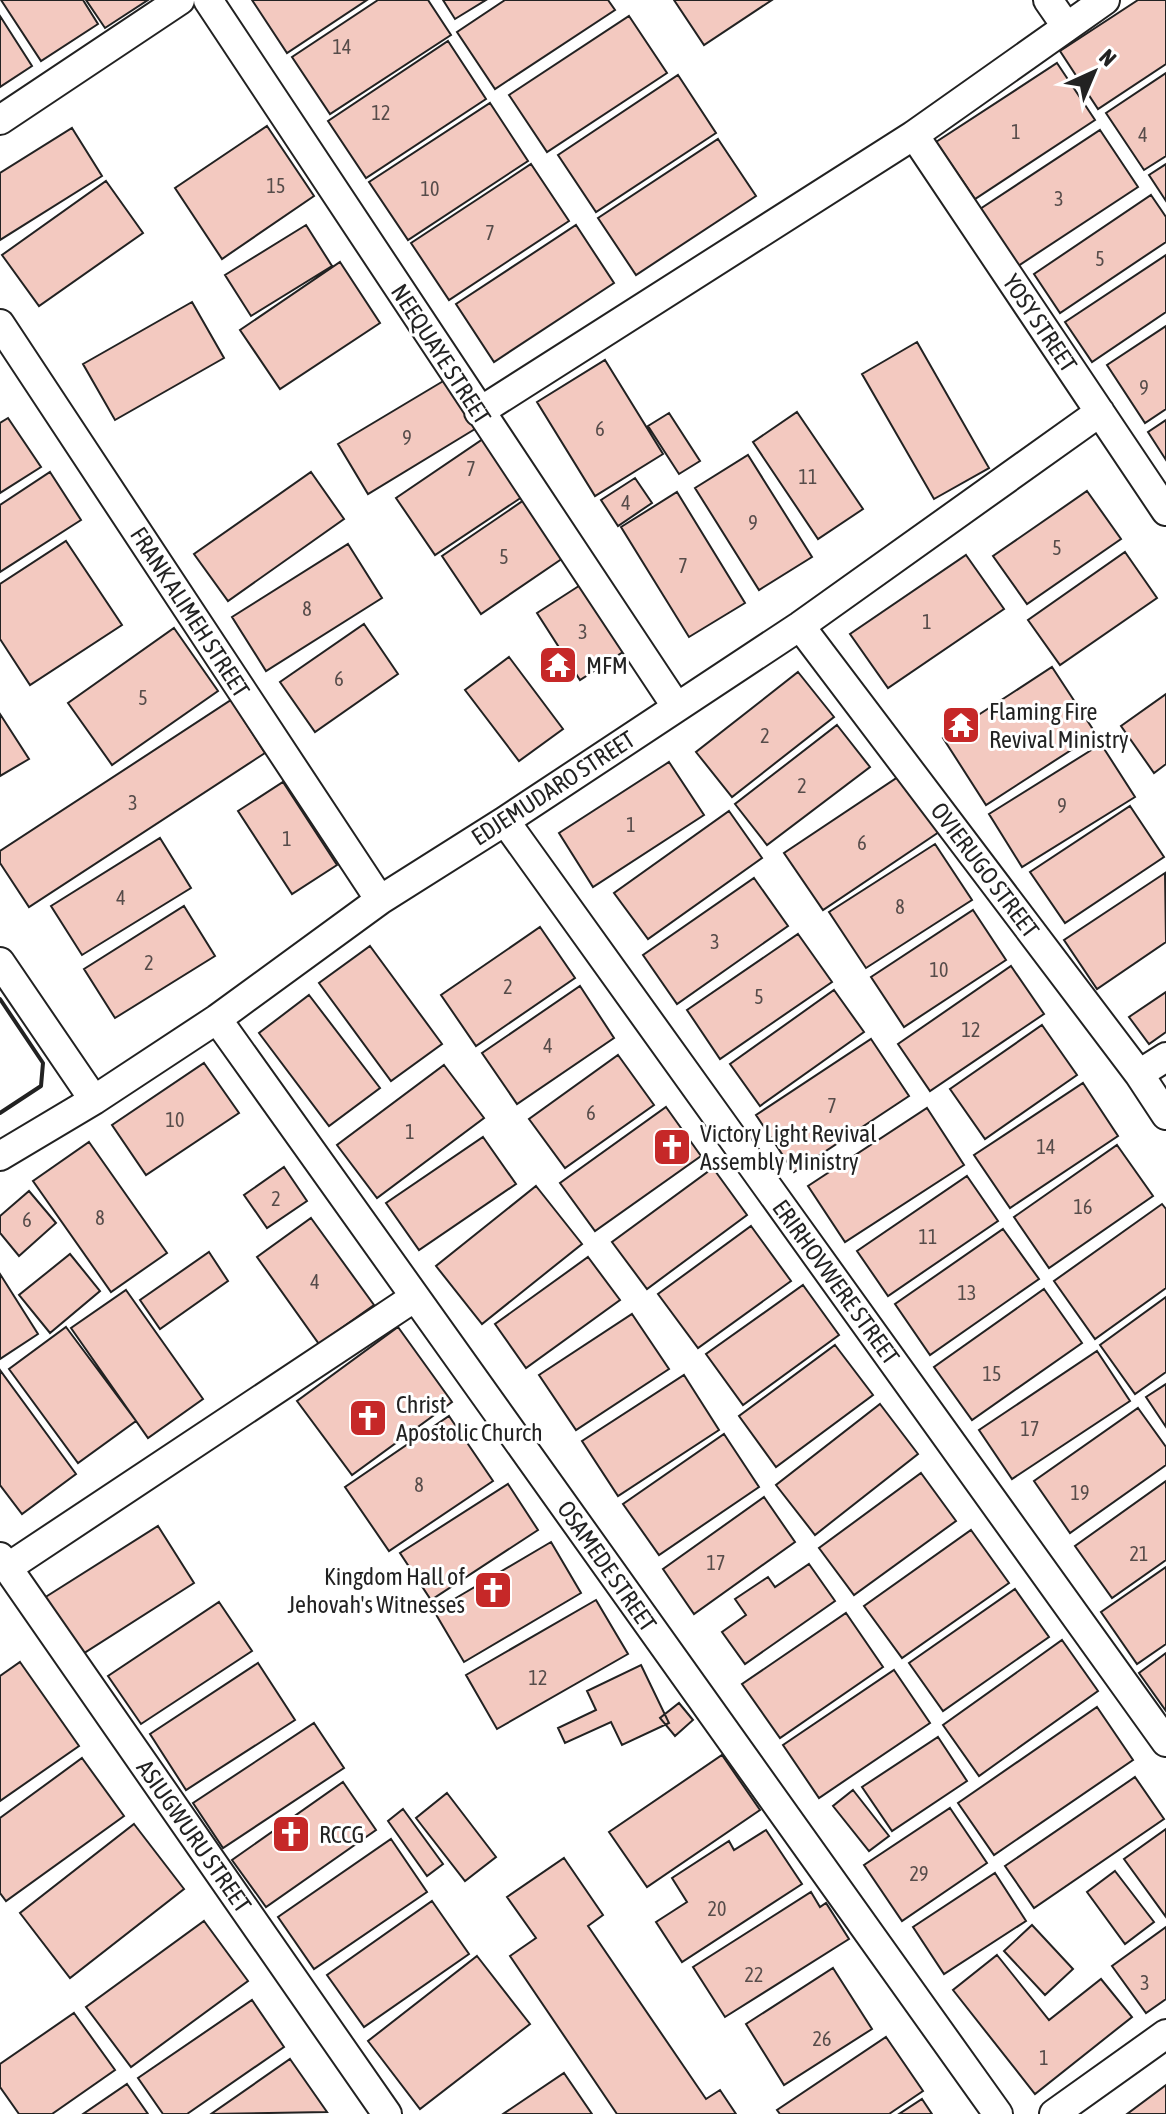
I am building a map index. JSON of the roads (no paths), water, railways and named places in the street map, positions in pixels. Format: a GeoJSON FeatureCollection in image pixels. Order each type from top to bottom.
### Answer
{"type":"FeatureCollection","features":[{"type":"Feature","properties":{"kind":"street"},"geometry":{"type":"LineString","coordinates":[[0,120],[180,0]]}},
{"type":"Feature","properties":{"kind":"street","name":"NEEQUAYE STREET"},"geometry":{"type":"LineString","coordinates":[[208,0],[676,706]]}},
{"type":"Feature","properties":{"kind":"street"},"geometry":{"type":"LineString","coordinates":[[1048,0],[1066,26]]}},
{"type":"Feature","properties":{"kind":"street"},"geometry":{"type":"LineString","coordinates":[[479,412],[914,135],[1105,0]]}},
{"type":"Feature","properties":{"kind":"street","name":"YOSY STREET"},"geometry":{"type":"LineString","coordinates":[[914,135],[1166,511]]}},
{"type":"Feature","properties":{"kind":"street","name":"FRANK ALIMEH STREET"},"geometry":{"type":"LineString","coordinates":[[0,324],[380,900]]}},
{"type":"Feature","properties":{"kind":"street","name":"EDJEMUDARO STREET"},"geometry":{"type":"LineString","coordinates":[[0,1156],[94,1100],[217,1019],[380,900],[800,626],[1100,412]]}},
{"type":"Feature","properties":{"kind":"street","name":"OVIERUGO STREET"},"geometry":{"type":"LineString","coordinates":[[800,626],[1139,1074],[1166,1115]]}},
{"type":"Feature","properties":{"kind":"street","name":"ERIRHOVWERE STREET"},"geometry":{"type":"LineString","coordinates":[[505,821],[1166,1742]]}},
{"type":"Feature","properties":{"kind":"street"},"geometry":{"type":"LineString","coordinates":[[0,962],[94,1100]]}},
{"type":"Feature","properties":{"kind":"street","name":"OSAMEDE STREET"},"geometry":{"type":"LineString","coordinates":[[217,1019],[998,2114]]}},
{"type":"Feature","properties":{"kind":"street"},"geometry":{"type":"LineString","coordinates":[[1139,1074],[1166,1057]]}},
{"type":"Feature","properties":{"kind":"street"},"geometry":{"type":"LineString","coordinates":[[4,1562],[415,1297]]}},
{"type":"Feature","properties":{"kind":"street","name":"ASIUGWURU STREET"},"geometry":{"type":"LineString","coordinates":[[4,1562],[387,2114]]}},
{"type":"Feature","properties":{"kind":"street"},"geometry":{"type":"LineString","coordinates":[[1054,2114],[1166,2034]]}},
{"type":"Feature","properties":{"kind":"place","name":"MFM"},"geometry":{"type":"Point","coordinates":[558,665]}},
{"type":"Feature","properties":{"kind":"place","name":"Flaming Fire Revival Ministry"},"geometry":{"type":"Point","coordinates":[961,725]}},
{"type":"Feature","properties":{"kind":"place","name":"Victory Light Revival Assembly Ministry"},"geometry":{"type":"Point","coordinates":[672,1147]}},
{"type":"Feature","properties":{"kind":"place","name":"Christ Apostolic Church"},"geometry":{"type":"Point","coordinates":[368,1418]}},
{"type":"Feature","properties":{"kind":"place","name":"Kingdom Hall of Jehovah's Witnesses"},"geometry":{"type":"Point","coordinates":[493,1590]}},
{"type":"Feature","properties":{"kind":"place","name":"RCCG"},"geometry":{"type":"Point","coordinates":[291,1834]}}]}
